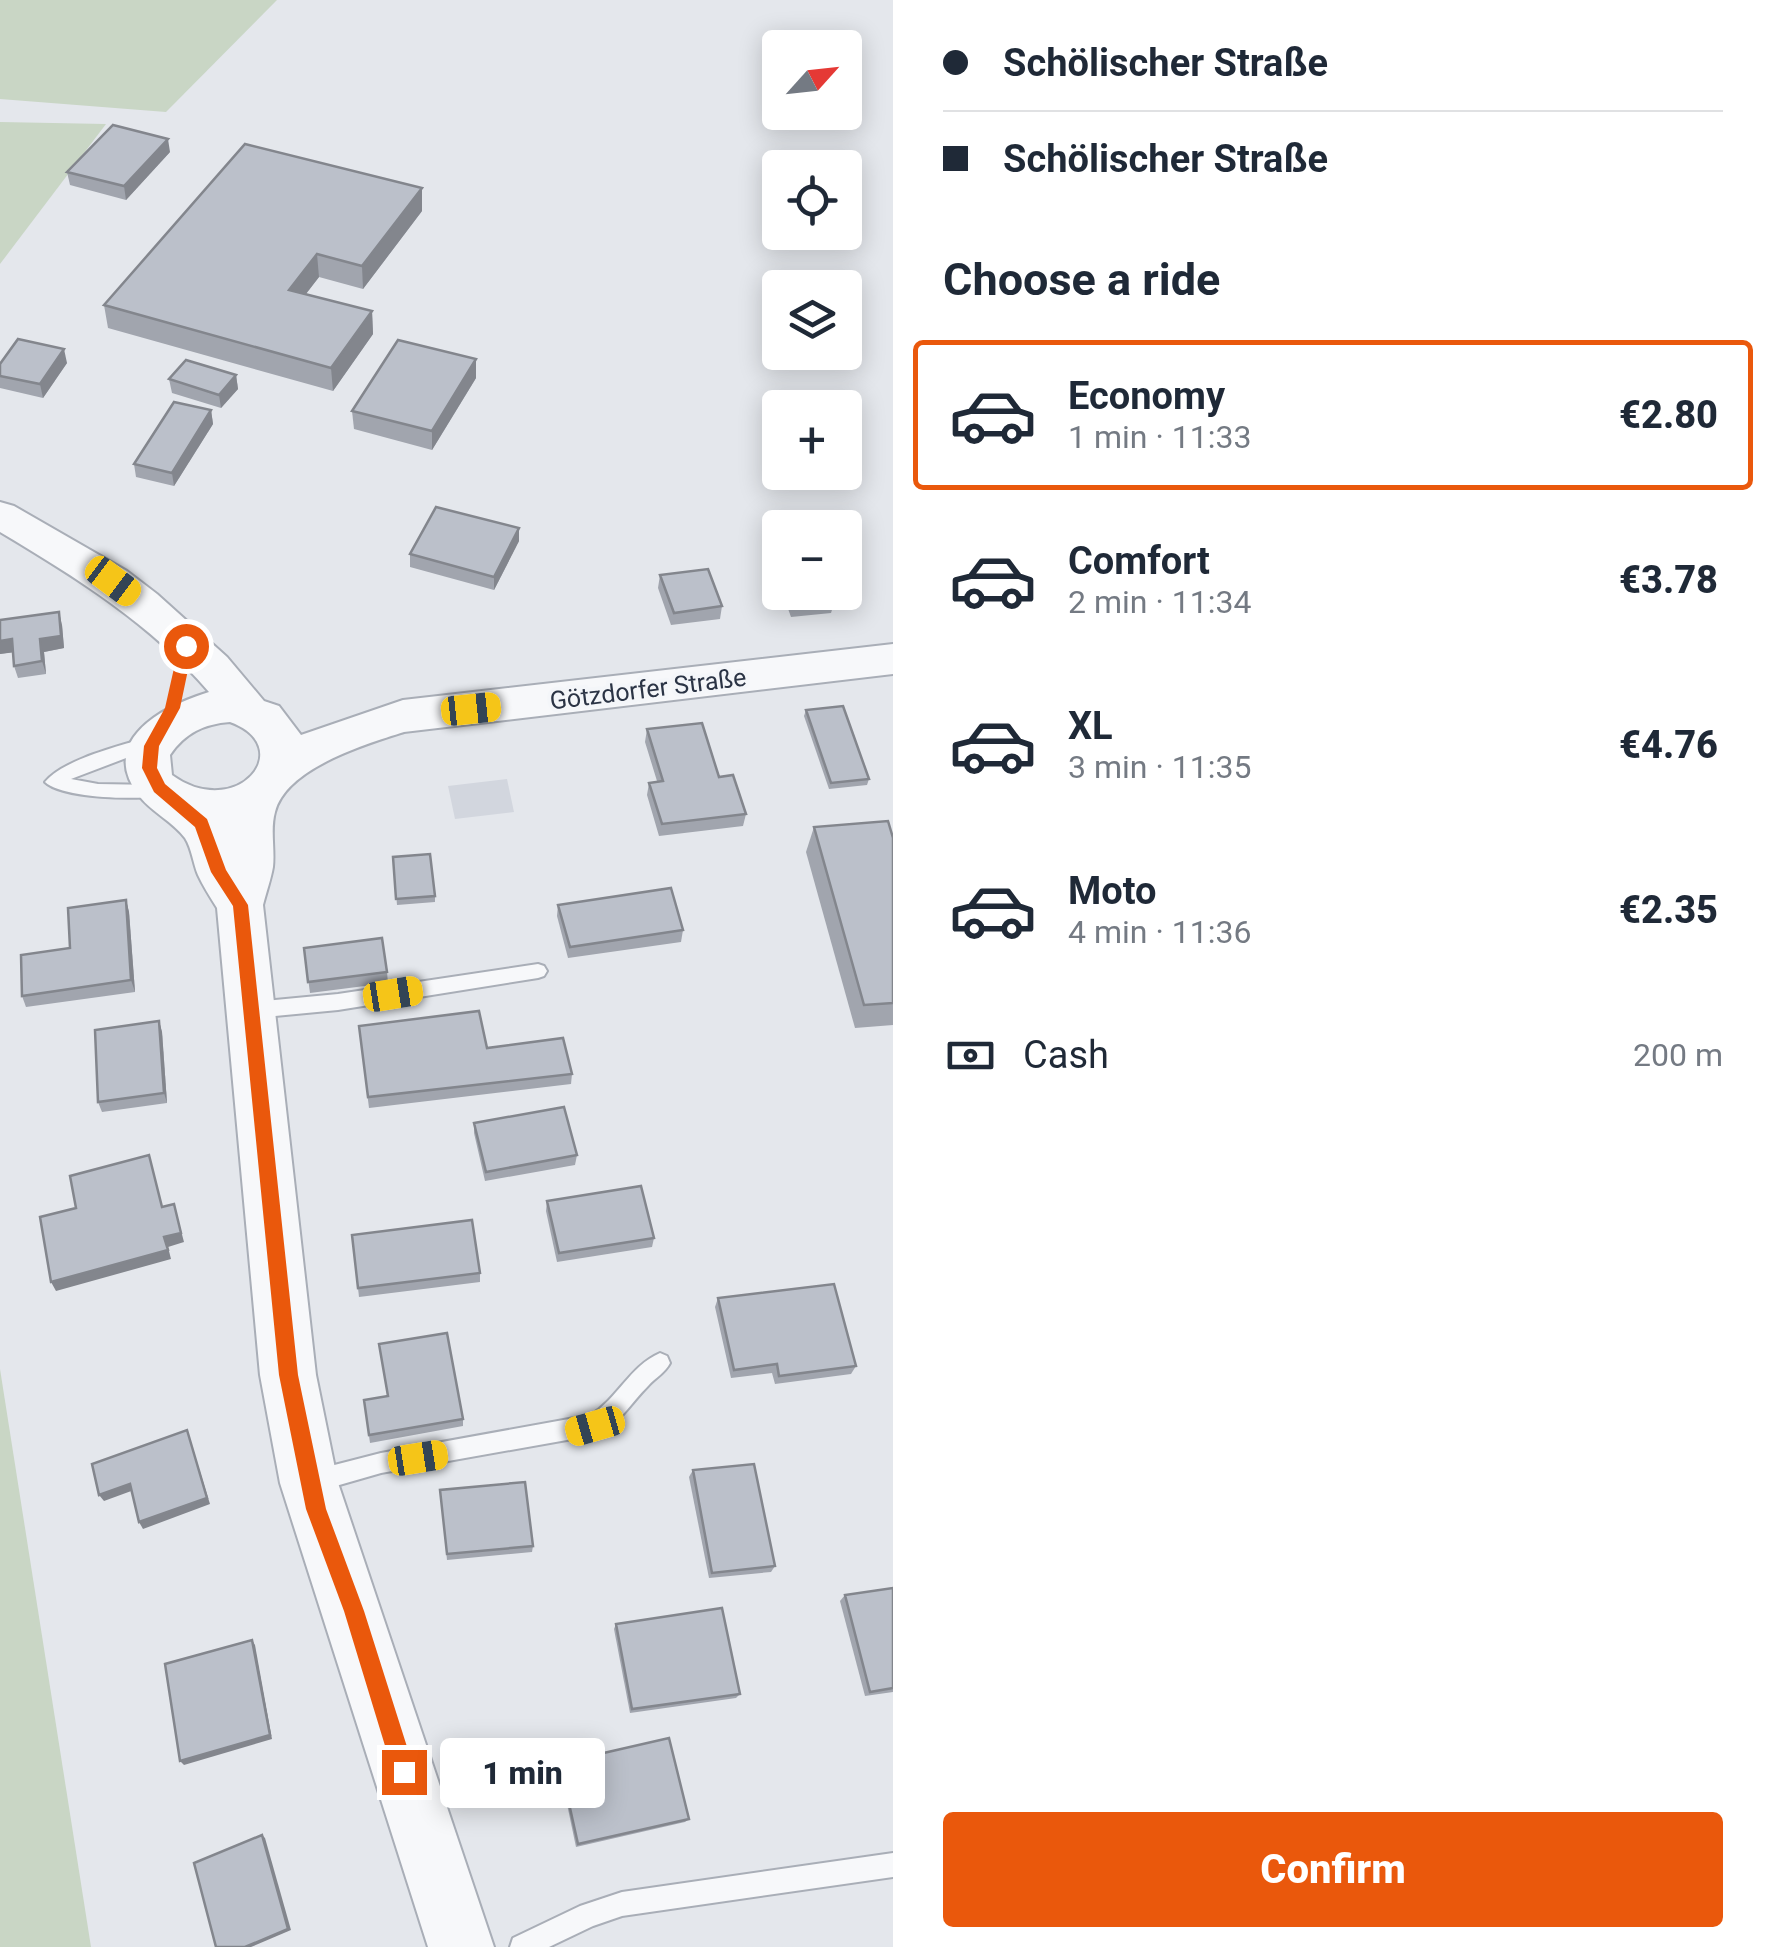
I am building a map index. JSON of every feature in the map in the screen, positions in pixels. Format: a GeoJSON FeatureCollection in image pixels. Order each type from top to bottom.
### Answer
{"type":"FeatureCollection","features":[{"type":"Feature","properties":{"kind":"street"},"geometry":{"type":"LineString","coordinates":[[0,515],[113,581],[163,621],[281,737],[284,748],[251,816],[250,867],[240,905],[288,1375],[309,1483],[461,1947]]}},
{"type":"Feature","properties":{"kind":"street"},"geometry":{"type":"LineString","coordinates":[[186,646],[172,708],[158,736],[149,768],[208,834],[219,872],[240,905]]}},
{"type":"Feature","properties":{"kind":"street","name":"Götzdorfer Straße"},"geometry":{"type":"LineString","coordinates":[[269,784],[325,741],[403,716],[893,660]]}},
{"type":"Feature","properties":{"kind":"street"},"geometry":{"type":"LineString","coordinates":[[158,736],[178,717],[200,708],[224,706],[252,712]]}},
{"type":"Feature","properties":{"kind":"street","name":"Götzdorfer Straße"},"geometry":{"type":"LineString","coordinates":[[252,712],[354,708],[403,716]]}},
{"type":"Feature","properties":{"kind":"street"},"geometry":{"type":"LineString","coordinates":[[172,798],[200,808],[222,808],[269,784]]}},
{"type":"Feature","properties":{"kind":"lane"},"geometry":{"type":"LineString","coordinates":[[158,736],[53,782],[75,788],[139,788],[172,798]]}},
{"type":"Feature","properties":{"kind":"lane"},"geometry":{"type":"LineString","coordinates":[[248,1010],[338,1002],[538,972]]}},
{"type":"Feature","properties":{"kind":"lane"},"geometry":{"type":"LineString","coordinates":[[309,1483],[380,1464],[595,1426],[610,1417],[644,1372],[660,1363]]}},
{"type":"Feature","properties":{"kind":"lane"},"geometry":{"type":"LineString","coordinates":[[522,1947],[588,1914],[622,1904],[893,1865]]}},
{"type":"Feature","properties":{"kind":"shaded area"},"geometry":{"type":"Polygon","coordinates":[[[507,779],[514,812],[455,819],[448,786],[507,779]]]}},
{"type":"Feature","properties":{"kind":"green space"},"geometry":{"type":"Polygon","coordinates":[[[0,0],[277,0],[166,112],[0,99],[0,0]]]}},
{"type":"Feature","properties":{"kind":"green space"},"geometry":{"type":"Polygon","coordinates":[[[0,122],[106,124],[0,264],[0,122]]]}},
{"type":"Feature","properties":{"kind":"green space"},"geometry":{"type":"Polygon","coordinates":[[[0,1369],[91,1947],[0,1947],[0,1369]]]}},
{"type":"Feature","properties":{"kind":"building"},"geometry":{"type":"Polygon","coordinates":[[[113,125],[168,139],[124,186],[67,172],[113,125]]]}},
{"type":"Feature","properties":{"kind":"building"},"geometry":{"type":"Polygon","coordinates":[[[245,144],[422,188],[362,266],[317,254],[289,290],[372,311],[331,368],[104,305],[245,144]]]}},
{"type":"Feature","properties":{"kind":"building"},"geometry":{"type":"Polygon","coordinates":[[[18,339],[64,349],[40,384],[0,376],[0,364],[18,339]]]}},
{"type":"Feature","properties":{"kind":"building"},"geometry":{"type":"Polygon","coordinates":[[[398,340],[476,359],[432,431],[352,411],[398,340]]]}},
{"type":"Feature","properties":{"kind":"building"},"geometry":{"type":"Polygon","coordinates":[[[186,360],[236,375],[219,395],[169,379],[186,360]]]}},
{"type":"Feature","properties":{"kind":"building"},"geometry":{"type":"Polygon","coordinates":[[[174,402],[211,410],[172,473],[134,464],[174,402]]]}},
{"type":"Feature","properties":{"kind":"building"},"geometry":{"type":"Polygon","coordinates":[[[436,507],[519,528],[494,577],[410,554],[436,507]]]}},
{"type":"Feature","properties":{"kind":"building"},"geometry":{"type":"Polygon","coordinates":[[[708,569],[722,606],[674,613],[660,575],[708,569]]]}},
{"type":"Feature","properties":{"kind":"building"},"geometry":{"type":"Polygon","coordinates":[[[59,612],[61,636],[40,639],[42,661],[14,666],[12,639],[0,641],[0,620],[59,612]]]}},
{"type":"Feature","properties":{"kind":"building"},"geometry":{"type":"Polygon","coordinates":[[[843,706],[869,779],[831,783],[806,710],[843,706]]]}},
{"type":"Feature","properties":{"kind":"building"},"geometry":{"type":"Polygon","coordinates":[[[702,723],[719,777],[733,775],[746,814],[662,824],[649,783],[663,781],[647,729],[702,723]]]}},
{"type":"Feature","properties":{"kind":"building"},"geometry":{"type":"Polygon","coordinates":[[[888,821],[893,838],[893,1003],[864,1005],[814,827],[888,821]]]}},
{"type":"Feature","properties":{"kind":"building"},"geometry":{"type":"Polygon","coordinates":[[[430,854],[435,896],[396,899],[393,857],[430,854]]]}},
{"type":"Feature","properties":{"kind":"building"},"geometry":{"type":"Polygon","coordinates":[[[671,888],[683,930],[570,947],[558,905],[671,888]]]}},
{"type":"Feature","properties":{"kind":"building"},"geometry":{"type":"Polygon","coordinates":[[[126,900],[131,980],[22,996],[21,955],[70,948],[68,908],[126,900]]]}},
{"type":"Feature","properties":{"kind":"building"},"geometry":{"type":"Polygon","coordinates":[[[382,938],[387,972],[308,982],[304,948],[382,938]]]}},
{"type":"Feature","properties":{"kind":"building"},"geometry":{"type":"Polygon","coordinates":[[[479,1011],[487,1048],[563,1038],[572,1074],[368,1097],[359,1026],[479,1011]]]}},
{"type":"Feature","properties":{"kind":"building"},"geometry":{"type":"Polygon","coordinates":[[[159,1021],[164,1093],[98,1102],[95,1030],[159,1021]]]}},
{"type":"Feature","properties":{"kind":"building"},"geometry":{"type":"Polygon","coordinates":[[[564,1107],[577,1155],[486,1172],[474,1123],[564,1107]]]}},
{"type":"Feature","properties":{"kind":"building"},"geometry":{"type":"Polygon","coordinates":[[[149,1155],[162,1207],[174,1204],[181,1233],[164,1237],[168,1250],[51,1282],[40,1217],[76,1208],[70,1176],[149,1155]]]}},
{"type":"Feature","properties":{"kind":"building"},"geometry":{"type":"Polygon","coordinates":[[[641,1186],[654,1238],[559,1253],[547,1201],[641,1186]]]}},
{"type":"Feature","properties":{"kind":"building"},"geometry":{"type":"Polygon","coordinates":[[[472,1220],[480,1273],[358,1288],[352,1235],[472,1220]]]}},
{"type":"Feature","properties":{"kind":"building"},"geometry":{"type":"Polygon","coordinates":[[[834,1284],[856,1366],[779,1376],[777,1364],[734,1370],[718,1298],[834,1284]]]}},
{"type":"Feature","properties":{"kind":"building"},"geometry":{"type":"Polygon","coordinates":[[[447,1333],[463,1419],[369,1435],[364,1400],[388,1396],[379,1344],[447,1333]]]}},
{"type":"Feature","properties":{"kind":"building"},"geometry":{"type":"Polygon","coordinates":[[[187,1430],[207,1498],[139,1522],[130,1484],[99,1495],[92,1464],[187,1430]]]}},
{"type":"Feature","properties":{"kind":"building"},"geometry":{"type":"Polygon","coordinates":[[[754,1464],[775,1566],[712,1573],[693,1470],[754,1464]]]}},
{"type":"Feature","properties":{"kind":"building"},"geometry":{"type":"Polygon","coordinates":[[[525,1482],[533,1546],[447,1554],[440,1490],[525,1482]]]}},
{"type":"Feature","properties":{"kind":"building"},"geometry":{"type":"Polygon","coordinates":[[[893,1588],[893,1688],[870,1692],[845,1595],[893,1588]]]}},
{"type":"Feature","properties":{"kind":"building"},"geometry":{"type":"Polygon","coordinates":[[[722,1608],[740,1694],[632,1709],[616,1624],[722,1608]]]}},
{"type":"Feature","properties":{"kind":"building"},"geometry":{"type":"Polygon","coordinates":[[[252,1640],[270,1735],[180,1761],[165,1664],[252,1640]]]}},
{"type":"Feature","properties":{"kind":"building"},"geometry":{"type":"Polygon","coordinates":[[[669,1738],[689,1819],[578,1844],[560,1763],[669,1738]]]}},
{"type":"Feature","properties":{"kind":"building"},"geometry":{"type":"Polygon","coordinates":[[[262,1835],[288,1929],[245,1947],[216,1947],[194,1863],[262,1835]]]}},
{"type":"Feature","properties":{"kind":"route"},"geometry":{"type":"LineString","coordinates":[[186,646],[172,708],[152,746],[149,768],[159,788],[202,823],[219,872],[240,905],[288,1375],[316,1509],[354,1611],[404,1772]]}}]}
